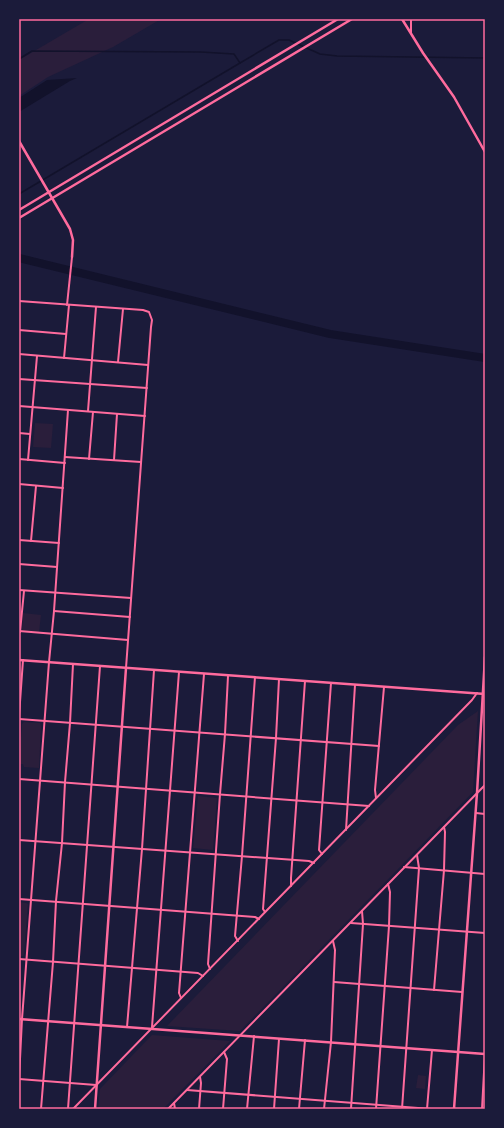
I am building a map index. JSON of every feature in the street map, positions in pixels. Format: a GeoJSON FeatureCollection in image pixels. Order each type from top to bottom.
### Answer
{"type":"FeatureCollection","features":[{"type":"Feature","properties":{"kind":"street"},"geometry":{"type":"LineString","coordinates":[[19,210],[338,19]]}},
{"type":"Feature","properties":{"kind":"street"},"geometry":{"type":"LineString","coordinates":[[19,218],[352,19]]}},
{"type":"Feature","properties":{"kind":"street"},"geometry":{"type":"LineString","coordinates":[[402,19],[422,53],[454,97],[485,152]]}},
{"type":"Feature","properties":{"kind":"street"},"geometry":{"type":"LineString","coordinates":[[411,19],[411,33]]}},
{"type":"Feature","properties":{"kind":"street"},"geometry":{"type":"LineString","coordinates":[[19,141],[72,234],[72,257],[64,358]]}},
{"type":"Feature","properties":{"kind":"street"},"geometry":{"type":"LineString","coordinates":[[19,301],[147,311],[149,312],[152,320],[94,1109]]}},
{"type":"Feature","properties":{"kind":"street"},"geometry":{"type":"LineString","coordinates":[[88,411],[96,307]]}},
{"type":"Feature","properties":{"kind":"street"},"geometry":{"type":"LineString","coordinates":[[118,362],[123,309]]}},
{"type":"Feature","properties":{"kind":"street"},"geometry":{"type":"LineString","coordinates":[[19,330],[66,334]]}},
{"type":"Feature","properties":{"kind":"street"},"geometry":{"type":"LineString","coordinates":[[19,354],[148,364]]}},
{"type":"Feature","properties":{"kind":"street"},"geometry":{"type":"LineString","coordinates":[[28,460],[37,356]]}},
{"type":"Feature","properties":{"kind":"street"},"geometry":{"type":"LineString","coordinates":[[19,379],[147,388]]}},
{"type":"Feature","properties":{"kind":"street"},"geometry":{"type":"LineString","coordinates":[[19,406],[145,416]]}},
{"type":"Feature","properties":{"kind":"street"},"geometry":{"type":"LineString","coordinates":[[68,410],[27,960],[20,1019],[19,1079],[96,1085]]}},
{"type":"Feature","properties":{"kind":"street"},"geometry":{"type":"LineString","coordinates":[[89,459],[93,412]]}},
{"type":"Feature","properties":{"kind":"street"},"geometry":{"type":"LineString","coordinates":[[114,460],[117,414]]}},
{"type":"Feature","properties":{"kind":"street"},"geometry":{"type":"LineString","coordinates":[[19,433],[30,434]]}},
{"type":"Feature","properties":{"kind":"street"},"geometry":{"type":"LineString","coordinates":[[65,457],[141,462]]}},
{"type":"Feature","properties":{"kind":"street"},"geometry":{"type":"LineString","coordinates":[[19,459],[65,462]]}},
{"type":"Feature","properties":{"kind":"street"},"geometry":{"type":"LineString","coordinates":[[19,484],[63,488]]}},
{"type":"Feature","properties":{"kind":"street"},"geometry":{"type":"LineString","coordinates":[[31,541],[36,486]]}},
{"type":"Feature","properties":{"kind":"street"},"geometry":{"type":"LineString","coordinates":[[19,540],[59,543]]}},
{"type":"Feature","properties":{"kind":"street"},"geometry":{"type":"LineString","coordinates":[[19,564],[57,567]]}},
{"type":"Feature","properties":{"kind":"street"},"geometry":{"type":"LineString","coordinates":[[19,590],[131,598]]}},
{"type":"Feature","properties":{"kind":"street"},"geometry":{"type":"LineString","coordinates":[[24,590],[19,632],[128,640]]}},
{"type":"Feature","properties":{"kind":"street"},"geometry":{"type":"LineString","coordinates":[[54,612],[130,617]]}},
{"type":"Feature","properties":{"kind":"street"},"geometry":{"type":"LineString","coordinates":[[454,1109],[476,813],[485,657]]}},
{"type":"Feature","properties":{"kind":"street"},"geometry":{"type":"LineString","coordinates":[[19,660],[484,694]]}},
{"type":"Feature","properties":{"kind":"street"},"geometry":{"type":"LineString","coordinates":[[19,716],[23,660]]}},
{"type":"Feature","properties":{"kind":"street"},"geometry":{"type":"LineString","coordinates":[[41,1109],[53,962],[56,901],[62,843],[64,782],[70,723],[73,664]]}},
{"type":"Feature","properties":{"kind":"street"},"geometry":{"type":"LineString","coordinates":[[68,1109],[100,666]]}},
{"type":"Feature","properties":{"kind":"street"},"geometry":{"type":"LineString","coordinates":[[127,1027],[142,849],[154,670]]}},
{"type":"Feature","properties":{"kind":"street"},"geometry":{"type":"LineString","coordinates":[[152,1029],[179,672]]}},
{"type":"Feature","properties":{"kind":"street"},"geometry":{"type":"LineString","coordinates":[[182,998],[179,993],[182,971],[204,674]]}},
{"type":"Feature","properties":{"kind":"street"},"geometry":{"type":"LineString","coordinates":[[210,969],[208,964],[211,914],[228,676]]}},
{"type":"Feature","properties":{"kind":"street"},"geometry":{"type":"LineString","coordinates":[[238,941],[235,936],[255,677]]}},
{"type":"Feature","properties":{"kind":"street"},"geometry":{"type":"LineString","coordinates":[[265,912],[263,909],[270,798],[276,738],[278,679]]}},
{"type":"Feature","properties":{"kind":"street"},"geometry":{"type":"LineString","coordinates":[[291,886],[305,681]]}},
{"type":"Feature","properties":{"kind":"street"},"geometry":{"type":"LineString","coordinates":[[322,854],[319,850],[331,683]]}},
{"type":"Feature","properties":{"kind":"street"},"geometry":{"type":"LineString","coordinates":[[346,830],[355,685]]}},
{"type":"Feature","properties":{"kind":"street"},"geometry":{"type":"LineString","coordinates":[[376,798],[384,687]]}},
{"type":"Feature","properties":{"kind":"street"},"geometry":{"type":"LineString","coordinates":[[73,1109],[314,863],[472,700],[477,693]]}},
{"type":"Feature","properties":{"kind":"street"},"geometry":{"type":"LineString","coordinates":[[19,719],[379,746]]}},
{"type":"Feature","properties":{"kind":"street"},"geometry":{"type":"LineString","coordinates":[[19,779],[369,806]]}},
{"type":"Feature","properties":{"kind":"street"},"geometry":{"type":"LineString","coordinates":[[168,1109],[485,785]]}},
{"type":"Feature","properties":{"kind":"street"},"geometry":{"type":"LineString","coordinates":[[476,813],[485,814]]}},
{"type":"Feature","properties":{"kind":"street"},"geometry":{"type":"LineString","coordinates":[[434,990],[444,870],[444,827]]}},
{"type":"Feature","properties":{"kind":"street"},"geometry":{"type":"LineString","coordinates":[[19,840],[309,861],[314,863]]}},
{"type":"Feature","properties":{"kind":"street"},"geometry":{"type":"LineString","coordinates":[[402,1108],[419,868],[416,855]]}},
{"type":"Feature","properties":{"kind":"street"},"geometry":{"type":"LineString","coordinates":[[404,867],[485,874]]}},
{"type":"Feature","properties":{"kind":"street"},"geometry":{"type":"LineString","coordinates":[[376,1109],[389,926],[390,892],[388,884]]}},
{"type":"Feature","properties":{"kind":"street"},"geometry":{"type":"LineString","coordinates":[[19,898],[255,917],[258,919]]}},
{"type":"Feature","properties":{"kind":"street"},"geometry":{"type":"LineString","coordinates":[[351,1109],[363,924],[362,911]]}},
{"type":"Feature","properties":{"kind":"street"},"geometry":{"type":"LineString","coordinates":[[350,923],[485,933]]}},
{"type":"Feature","properties":{"kind":"street"},"geometry":{"type":"LineString","coordinates":[[324,1109],[331,1042],[335,950],[333,940]]}},
{"type":"Feature","properties":{"kind":"street"},"geometry":{"type":"LineString","coordinates":[[19,959],[198,972],[203,976]]}},
{"type":"Feature","properties":{"kind":"street"},"geometry":{"type":"LineString","coordinates":[[334,982],[462,992]]}},
{"type":"Feature","properties":{"kind":"street"},"geometry":{"type":"LineString","coordinates":[[20,1019],[485,1054],[482,1109]]}},
{"type":"Feature","properties":{"kind":"street"},"geometry":{"type":"LineString","coordinates":[[247,1109],[254,1036]]}},
{"type":"Feature","properties":{"kind":"street"},"geometry":{"type":"LineString","coordinates":[[274,1109],[279,1038]]}},
{"type":"Feature","properties":{"kind":"street"},"geometry":{"type":"LineString","coordinates":[[299,1109],[305,1040]]}},
{"type":"Feature","properties":{"kind":"street"},"geometry":{"type":"LineString","coordinates":[[427,1109],[432,1050]]}},
{"type":"Feature","properties":{"kind":"street"},"geometry":{"type":"LineString","coordinates":[[224,1052],[227,1059],[224,1109]]}},
{"type":"Feature","properties":{"kind":"street"},"geometry":{"type":"LineString","coordinates":[[199,1109],[200,1077]]}},
{"type":"Feature","properties":{"kind":"street"},"geometry":{"type":"LineString","coordinates":[[187,1090],[430,1109]]}},
{"type":"Feature","properties":{"kind":"street"},"geometry":{"type":"LineString","coordinates":[[174,1103],[175,1109]]}},
{"type":"Feature","properties":{"kind":"shaded area"},"geometry":{"type":"Polygon","coordinates":[[[89,19],[161,19],[113,47],[48,77],[19,96],[19,60],[89,19]]]}},
{"type":"Feature","properties":{"kind":"shaded area"},"geometry":{"type":"Polygon","coordinates":[[[77,78],[19,112],[19,98],[47,80],[77,78]]]}},
{"type":"Feature","properties":{"kind":"shaded area"},"geometry":{"type":"Polygon","coordinates":[[[35,423],[53,424],[51,448],[33,447],[35,423]]]}},
{"type":"Feature","properties":{"kind":"shaded area"},"geometry":{"type":"Polygon","coordinates":[[[23,613],[41,615],[39,632],[24,631],[22,629],[23,613]]]}},
{"type":"Feature","properties":{"kind":"shaded area"},"geometry":{"type":"Polygon","coordinates":[[[478,711],[473,792],[240,1031],[167,1026],[458,725],[478,711]]]}},
{"type":"Feature","properties":{"kind":"shaded area"},"geometry":{"type":"Polygon","coordinates":[[[24,722],[40,723],[41,726],[39,768],[24,767],[23,764],[19,764],[22,724],[24,722]]]}},
{"type":"Feature","properties":{"kind":"shaded area"},"geometry":{"type":"Polygon","coordinates":[[[198,796],[217,798],[213,850],[193,848],[198,796]]]}},
{"type":"Feature","properties":{"kind":"shaded area"},"geometry":{"type":"Polygon","coordinates":[[[19,902],[28,904],[23,956],[19,956],[19,902]]]}},
{"type":"Feature","properties":{"kind":"shaded area"},"geometry":{"type":"Polygon","coordinates":[[[152,1035],[230,1041],[163,1109],[98,1109],[100,1089],[152,1035]]]}},
{"type":"Feature","properties":{"kind":"shaded area"},"geometry":{"type":"Polygon","coordinates":[[[418,1075],[426,1076],[425,1089],[416,1088],[418,1075]]]}},
{"type":"Feature","properties":{"kind":"waterway"},"geometry":{"type":"LineString","coordinates":[[19,59],[32,51],[201,52],[234,54],[240,63],[279,40],[289,40],[320,54],[337,56],[485,58]]}},
{"type":"Feature","properties":{"kind":"waterway"},"geometry":{"type":"LineString","coordinates":[[19,194],[240,63]]}},
{"type":"Feature","properties":{"kind":"waterway"},"geometry":{"type":"LineString","coordinates":[[19,258],[330,334],[485,358]]}}]}
